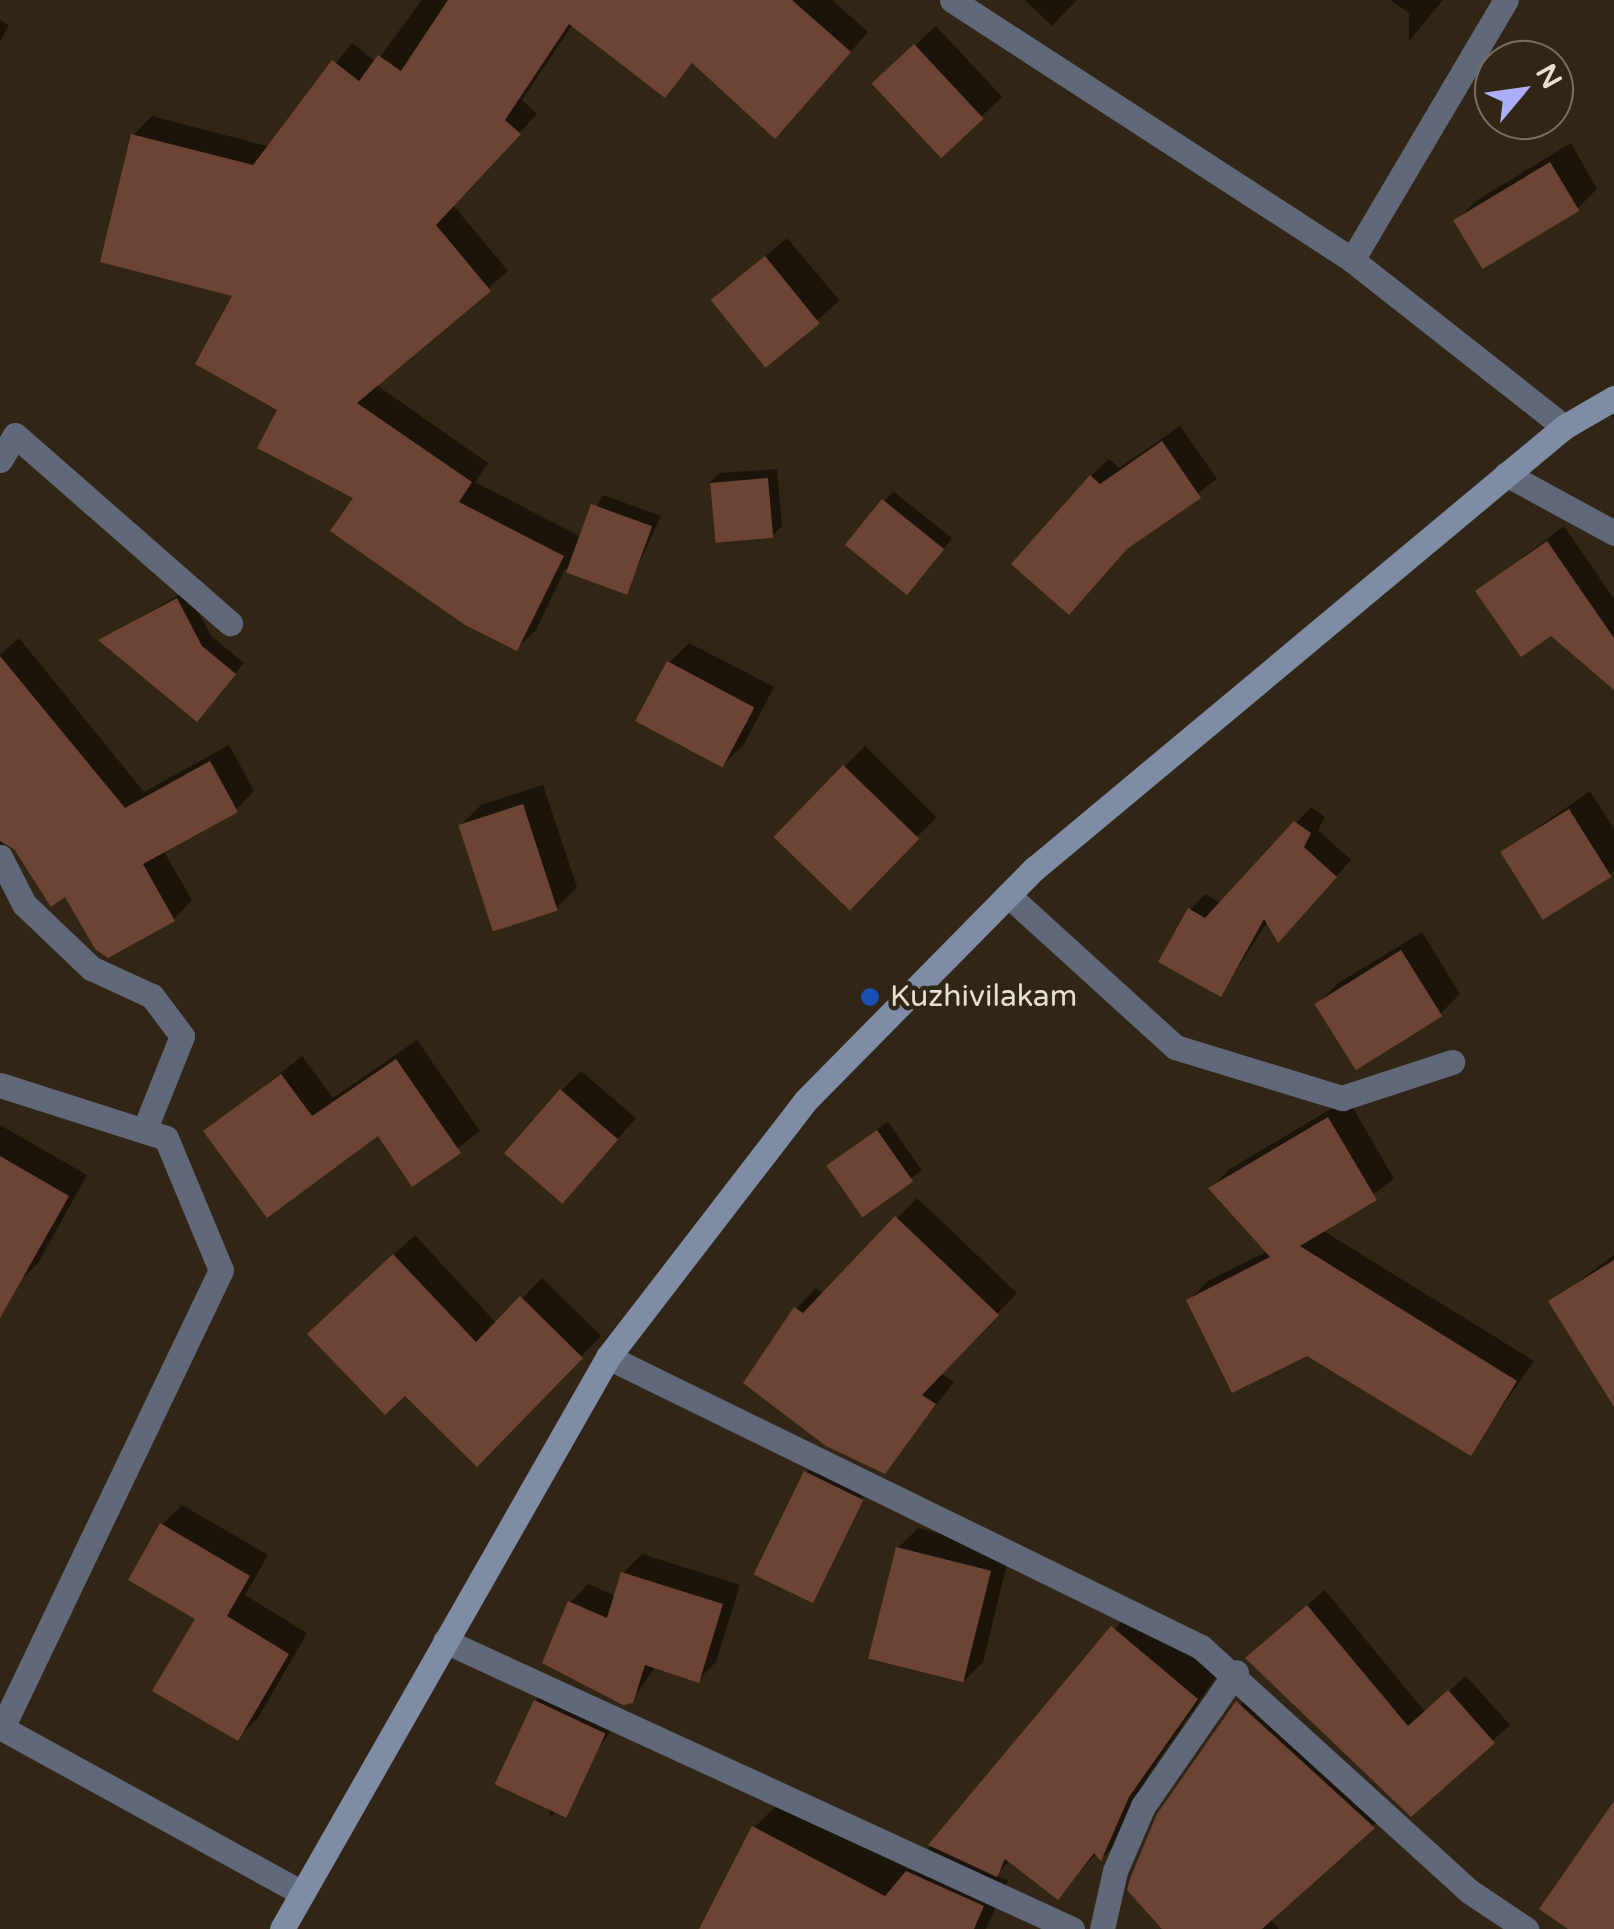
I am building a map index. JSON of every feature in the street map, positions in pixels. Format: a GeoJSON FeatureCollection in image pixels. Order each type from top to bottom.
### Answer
{"type":"FeatureCollection","features":[{"type":"Feature","properties":{"kind":"main road"},"geometry":{"type":"LineString","coordinates":[[282,1929],[608,1357],[806,1100],[1008,895],[1506,474],[1564,427],[1614,398]]}},
{"type":"Feature","properties":{"kind":"street"},"geometry":{"type":"LineString","coordinates":[[952,0],[1352,260],[1564,427]]}},
{"type":"Feature","properties":{"kind":"street"},"geometry":{"type":"LineString","coordinates":[[1352,260],[1506,0]]}},
{"type":"Feature","properties":{"kind":"street"},"geometry":{"type":"LineString","coordinates":[[0,460],[15,436],[230,623]]}},
{"type":"Feature","properties":{"kind":"street"},"geometry":{"type":"LineString","coordinates":[[1506,474],[1614,533]]}},
{"type":"Feature","properties":{"kind":"street"},"geometry":{"type":"LineString","coordinates":[[0,856],[24,904],[91,968],[152,996],[182,1036],[144,1131]]}},
{"type":"Feature","properties":{"kind":"street"},"geometry":{"type":"LineString","coordinates":[[1008,895],[1175,1047],[1342,1098],[1452,1062]]}},
{"type":"Feature","properties":{"kind":"street"},"geometry":{"type":"LineString","coordinates":[[0,1085],[166,1138],[221,1270],[1,1728],[302,1892]]}},
{"type":"Feature","properties":{"kind":"street"},"geometry":{"type":"LineString","coordinates":[[608,1357],[1124,1607],[1236,1672],[1469,1891],[1526,1929]]}},
{"type":"Feature","properties":{"kind":"street"},"geometry":{"type":"LineString","coordinates":[[445,1641],[1072,1929]]}},
{"type":"Feature","properties":{"kind":"street"},"geometry":{"type":"LineString","coordinates":[[1102,1929],[1114,1871],[1143,1806],[1236,1672]]}},
{"type":"Feature","properties":{"kind":"building"},"geometry":{"type":"Polygon","coordinates":[[[448,0],[792,0],[851,52],[775,139],[692,63],[665,98],[569,24],[505,120],[521,134],[436,225],[491,291],[357,403],[472,482],[459,502],[564,556],[517,651],[465,625],[330,531],[353,498],[257,448],[277,410],[195,364],[232,296],[100,262],[131,134],[253,165],[332,60],[359,81],[378,55],[401,71],[448,0]]]}},
{"type":"Feature","properties":{"kind":"building"},"geometry":{"type":"Polygon","coordinates":[[[914,44],[984,119],[941,158],[872,84],[914,44]]]}},
{"type":"Feature","properties":{"kind":"building"},"geometry":{"type":"Polygon","coordinates":[[[1550,162],[1579,211],[1482,269],[1453,220],[1550,162]]]}},
{"type":"Feature","properties":{"kind":"building"},"geometry":{"type":"Polygon","coordinates":[[[765,256],[820,324],[765,368],[711,300],[765,256]]]}},
{"type":"Feature","properties":{"kind":"building"},"geometry":{"type":"Polygon","coordinates":[[[1162,441],[1201,498],[1127,549],[1069,615],[1011,564],[1090,475],[1100,484],[1162,441]]]}},
{"type":"Feature","properties":{"kind":"building"},"geometry":{"type":"Polygon","coordinates":[[[768,478],[773,538],[715,543],[710,483],[768,478]]]}},
{"type":"Feature","properties":{"kind":"building"},"geometry":{"type":"Polygon","coordinates":[[[882,499],[944,549],[907,595],[845,545],[882,499]]]}},
{"type":"Feature","properties":{"kind":"building"},"geometry":{"type":"Polygon","coordinates":[[[591,504],[652,526],[627,595],[566,573],[591,504]]]}},
{"type":"Feature","properties":{"kind":"building"},"geometry":{"type":"Polygon","coordinates":[[[1547,541],[1614,638],[1614,690],[1551,636],[1521,657],[1475,591],[1547,541]]]}},
{"type":"Feature","properties":{"kind":"building"},"geometry":{"type":"Polygon","coordinates":[[[177,598],[202,646],[236,674],[197,722],[98,640],[177,598]]]}},
{"type":"Feature","properties":{"kind":"building"},"geometry":{"type":"Polygon","coordinates":[[[0,656],[125,808],[210,761],[238,812],[143,864],[175,921],[108,958],[95,949],[65,897],[51,907],[14,849],[0,841],[0,656]]]}},
{"type":"Feature","properties":{"kind":"building"},"geometry":{"type":"Polygon","coordinates":[[[667,661],[754,707],[722,768],[635,721],[667,661]]]}},
{"type":"Feature","properties":{"kind":"building"},"geometry":{"type":"Polygon","coordinates":[[[843,765],[919,839],[850,911],[774,837],[843,765]]]}},
{"type":"Feature","properties":{"kind":"building"},"geometry":{"type":"Polygon","coordinates":[[[523,804],[558,911],[493,932],[458,825],[523,804]]]}},
{"type":"Feature","properties":{"kind":"building"},"geometry":{"type":"Polygon","coordinates":[[[1569,809],[1611,877],[1543,920],[1500,852],[1569,809]]]}},
{"type":"Feature","properties":{"kind":"building"},"geometry":{"type":"Polygon","coordinates":[[[1294,821],[1311,833],[1304,847],[1337,877],[1278,943],[1264,919],[1221,997],[1158,962],[1188,908],[1205,918],[1294,821]]]}},
{"type":"Feature","properties":{"kind":"building"},"geometry":{"type":"Polygon","coordinates":[[[1401,950],[1442,1016],[1356,1070],[1314,1004],[1401,950]]]}},
{"type":"Feature","properties":{"kind":"building"},"geometry":{"type":"Polygon","coordinates":[[[396,1059],[461,1153],[412,1187],[378,1136],[267,1218],[203,1131],[281,1074],[312,1116],[396,1059]]]}},
{"type":"Feature","properties":{"kind":"building"},"geometry":{"type":"Polygon","coordinates":[[[560,1089],[618,1140],[562,1204],[504,1153],[560,1089]]]}},
{"type":"Feature","properties":{"kind":"building"},"geometry":{"type":"Polygon","coordinates":[[[1328,1117],[1377,1200],[1300,1246],[1517,1381],[1471,1456],[1307,1356],[1232,1393],[1186,1300],[1270,1257],[1208,1188],[1328,1117]]]}},
{"type":"Feature","properties":{"kind":"building"},"geometry":{"type":"Polygon","coordinates":[[[877,1130],[913,1182],[862,1217],[826,1166],[877,1130]]]}},
{"type":"Feature","properties":{"kind":"building"},"geometry":{"type":"Polygon","coordinates":[[[0,1156],[69,1196],[0,1318],[0,1156]]]}},
{"type":"Feature","properties":{"kind":"building"},"geometry":{"type":"Polygon","coordinates":[[[895,1216],[999,1315],[922,1395],[936,1404],[885,1474],[826,1446],[743,1383],[794,1307],[803,1313],[895,1216]]]}},
{"type":"Feature","properties":{"kind":"building"},"geometry":{"type":"Polygon","coordinates":[[[393,1254],[476,1342],[520,1296],[583,1358],[477,1467],[405,1396],[385,1415],[307,1334],[393,1254]]]}},
{"type":"Feature","properties":{"kind":"building"},"geometry":{"type":"Polygon","coordinates":[[[1614,1260],[1614,1407],[1548,1301],[1614,1260]]]}},
{"type":"Feature","properties":{"kind":"building"},"geometry":{"type":"Polygon","coordinates":[[[804,1471],[863,1500],[813,1603],[754,1574],[804,1471]]]}},
{"type":"Feature","properties":{"kind":"building"},"geometry":{"type":"Polygon","coordinates":[[[160,1523],[250,1576],[227,1616],[289,1654],[238,1741],[152,1691],[195,1619],[128,1580],[160,1523]]]}},
{"type":"Feature","properties":{"kind":"building"},"geometry":{"type":"Polygon","coordinates":[[[896,1547],[991,1571],[963,1682],[868,1659],[896,1547]]]}},
{"type":"Feature","properties":{"kind":"building"},"geometry":{"type":"Polygon","coordinates":[[[621,1572],[723,1604],[699,1683],[645,1665],[633,1703],[623,1705],[542,1663],[568,1601],[607,1618],[621,1572]]]}},
{"type":"Feature","properties":{"kind":"building"},"geometry":{"type":"Polygon","coordinates":[[[1307,1605],[1408,1726],[1448,1690],[1495,1743],[1411,1817],[1245,1658],[1307,1605]]]}},
{"type":"Feature","properties":{"kind":"building"},"geometry":{"type":"Polygon","coordinates":[[[1111,1626],[1198,1699],[1129,1797],[1101,1861],[1094,1853],[1058,1900],[1005,1859],[997,1877],[928,1845],[1111,1626]]]}},
{"type":"Feature","properties":{"kind":"building"},"geometry":{"type":"Polygon","coordinates":[[[534,1700],[606,1733],[566,1818],[495,1784],[534,1700]]]}},
{"type":"Feature","properties":{"kind":"building"},"geometry":{"type":"Polygon","coordinates":[[[1236,1701],[1375,1828],[1262,1929],[1162,1929],[1127,1890],[1131,1876],[1157,1814],[1236,1701]]]}},
{"type":"Feature","properties":{"kind":"building"},"geometry":{"type":"Polygon","coordinates":[[[1614,1801],[1614,1929],[1568,1929],[1539,1909],[1614,1801]]]}},
{"type":"Feature","properties":{"kind":"building"},"geometry":{"type":"Polygon","coordinates":[[[752,1826],[885,1896],[906,1871],[984,1906],[974,1929],[699,1929],[752,1826]]]}},
{"type":"Feature","properties":{"kind":"place","name":"Kuzhivilakam"},"geometry":{"type":"Point","coordinates":[870,997]}}]}
